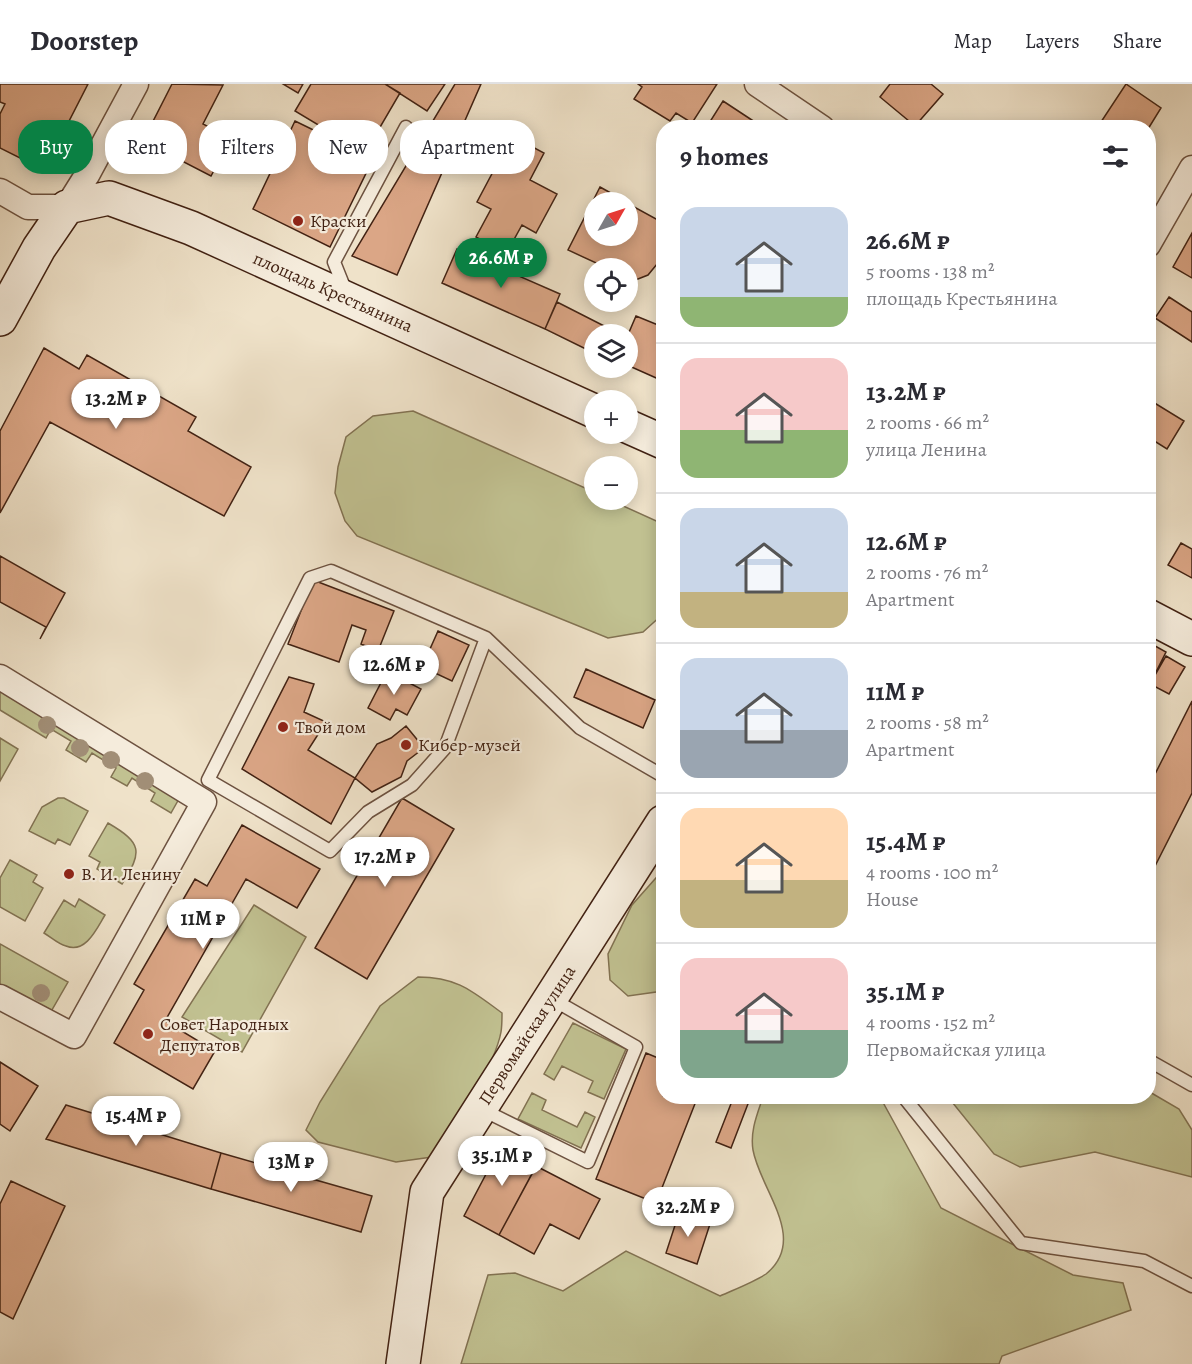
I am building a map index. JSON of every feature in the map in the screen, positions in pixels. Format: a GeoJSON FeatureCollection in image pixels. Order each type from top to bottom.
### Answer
{"type":"FeatureCollection","features":[{"type":"Feature","properties":{"kind":"street"},"geometry":{"type":"LineString","coordinates":[[0,319],[39,248],[87,175],[136,84]]}},
{"type":"Feature","properties":{"kind":"street"},"geometry":{"type":"LineString","coordinates":[[757,84],[810,120]]}},
{"type":"Feature","properties":{"kind":"street"},"geometry":{"type":"LineString","coordinates":[[1156,231],[1192,168]]}},
{"type":"Feature","properties":{"kind":"street"},"geometry":{"type":"LineString","coordinates":[[0,191],[28,207],[67,207]]}},
{"type":"Feature","properties":{"kind":"street","name":"площадь Крестьянина"},"geometry":{"type":"LineString","coordinates":[[67,207],[110,198],[191,228],[584,406]]}},
{"type":"Feature","properties":{"kind":"street"},"geometry":{"type":"LineString","coordinates":[[638,431],[656,439]]}},
{"type":"Feature","properties":{"kind":"street"},"geometry":{"type":"LineString","coordinates":[[1156,620],[1192,639]]}},
{"type":"Feature","properties":{"kind":"street"},"geometry":{"type":"LineString","coordinates":[[0,677],[204,802],[74,1036],[0,997]]}},
{"type":"Feature","properties":{"kind":"street","name":"Первомайская улица"},"geometry":{"type":"LineString","coordinates":[[403,1364],[427,1192],[656,833]]}},
{"type":"Feature","properties":{"kind":"lane"},"geometry":{"type":"LineString","coordinates":[[348,298],[334,262],[400,138]]}},
{"type":"Feature","properties":{"kind":"lane"},"geometry":{"type":"LineString","coordinates":[[486,638],[445,748],[412,785],[368,812],[330,851],[208,780],[310,578],[331,571],[486,638],[580,728],[656,772]]}},
{"type":"Feature","properties":{"kind":"lane"},"geometry":{"type":"LineString","coordinates":[[480,1109],[588,1162],[636,1047],[551,998]]}},
{"type":"Feature","properties":{"kind":"lane"},"geometry":{"type":"LineString","coordinates":[[1156,1065],[1192,1085]]}},
{"type":"Feature","properties":{"kind":"lane"},"geometry":{"type":"LineString","coordinates":[[909,1104],[1021,1243],[1144,1261],[1192,1286]]}},
{"type":"Feature","properties":{"kind":"green space"},"geometry":{"type":"Polygon","coordinates":[[[413,411],[584,488],[584,510],[632,510],[656,521],[656,620],[643,632],[608,638],[357,536],[345,521],[335,493],[338,467],[346,437],[373,416],[413,411]]]}},
{"type":"Feature","properties":{"kind":"green space"},"geometry":{"type":"Polygon","coordinates":[[[0,686],[180,797],[171,813],[151,801],[155,793],[132,778],[127,786],[111,777],[116,768],[92,753],[86,762],[66,750],[71,741],[51,729],[46,738],[0,710],[0,686]]]}},
{"type":"Feature","properties":{"kind":"green space"},"geometry":{"type":"Polygon","coordinates":[[[0,738],[18,749],[0,781],[0,738]]]}},
{"type":"Feature","properties":{"kind":"green space"},"geometry":{"type":"Polygon","coordinates":[[[58,798],[64,798],[88,811],[70,845],[58,839],[55,844],[29,831],[42,807],[58,798]]]}},
{"type":"Feature","properties":{"kind":"green space"},"geometry":{"type":"Polygon","coordinates":[[[108,823],[127,836],[136,849],[129,873],[122,884],[97,869],[100,862],[89,856],[108,823]]]}},
{"type":"Feature","properties":{"kind":"green space"},"geometry":{"type":"Polygon","coordinates":[[[10,860],[37,875],[33,882],[43,888],[25,921],[0,907],[0,878],[10,860]]]}},
{"type":"Feature","properties":{"kind":"green space"},"geometry":{"type":"Polygon","coordinates":[[[656,878],[656,992],[628,996],[610,980],[608,954],[632,905],[656,878]]]}},
{"type":"Feature","properties":{"kind":"green space"},"geometry":{"type":"Polygon","coordinates":[[[79,899],[105,915],[85,943],[73,947],[60,944],[44,933],[64,900],[75,907],[79,899]]]}},
{"type":"Feature","properties":{"kind":"green space"},"geometry":{"type":"Polygon","coordinates":[[[254,905],[306,937],[242,1052],[182,1017],[254,905]]]}},
{"type":"Feature","properties":{"kind":"green space"},"geometry":{"type":"Polygon","coordinates":[[[0,944],[68,982],[45,1022],[0,997],[0,944]]]}},
{"type":"Feature","properties":{"kind":"green space"},"geometry":{"type":"Polygon","coordinates":[[[418,977],[454,983],[473,992],[502,1013],[497,1047],[472,1096],[432,1157],[396,1162],[318,1142],[306,1130],[320,1102],[380,1006],[418,977]]]}},
{"type":"Feature","properties":{"kind":"green space"},"geometry":{"type":"Polygon","coordinates":[[[573,1023],[626,1049],[604,1099],[588,1092],[593,1081],[562,1066],[554,1080],[544,1074],[573,1023]]]}},
{"type":"Feature","properties":{"kind":"green space"},"geometry":{"type":"Polygon","coordinates":[[[532,1093],[546,1100],[542,1110],[577,1127],[585,1112],[595,1117],[581,1148],[518,1119],[532,1093]]]}},
{"type":"Feature","properties":{"kind":"green space"},"geometry":{"type":"Polygon","coordinates":[[[1156,1096],[1179,1109],[1192,1130],[1192,1177],[1095,1152],[1020,1167],[994,1154],[954,1104],[1156,1104],[1156,1096]]]}},
{"type":"Feature","properties":{"kind":"green space"},"geometry":{"type":"Polygon","coordinates":[[[761,1104],[884,1104],[941,1208],[1073,1275],[1123,1283],[1131,1310],[1002,1356],[999,1364],[461,1364],[488,1275],[515,1273],[563,1291],[626,1251],[720,1296],[766,1274],[778,1260],[783,1245],[783,1230],[753,1150],[753,1130],[761,1104]]]}},
{"type":"Feature","properties":{"kind":"building"},"geometry":{"type":"Polygon","coordinates":[[[0,84],[88,84],[70,120],[18,120],[18,157],[0,148],[0,114],[5,104],[0,102],[0,84]]]}},
{"type":"Feature","properties":{"kind":"building"},"geometry":{"type":"Polygon","coordinates":[[[172,84],[223,85],[205,120],[199,120],[199,170],[187,164],[187,120],[154,120],[172,84]]]}},
{"type":"Feature","properties":{"kind":"building"},"geometry":{"type":"Polygon","coordinates":[[[283,84],[303,84],[298,93],[283,84]]]}},
{"type":"Feature","properties":{"kind":"building"},"geometry":{"type":"Polygon","coordinates":[[[311,84],[385,84],[400,93],[384,120],[310,120],[295,111],[311,84]]]}},
{"type":"Feature","properties":{"kind":"building"},"geometry":{"type":"Polygon","coordinates":[[[385,84],[445,84],[427,111],[385,84]]]}},
{"type":"Feature","properties":{"kind":"building"},"geometry":{"type":"Polygon","coordinates":[[[455,84],[481,84],[465,120],[433,120],[455,84]]]}},
{"type":"Feature","properties":{"kind":"building"},"geometry":{"type":"Polygon","coordinates":[[[638,84],[717,84],[694,120],[687,120],[676,113],[668,120],[634,99],[642,87],[638,84]]]}},
{"type":"Feature","properties":{"kind":"building"},"geometry":{"type":"Polygon","coordinates":[[[890,84],[931,84],[943,94],[920,120],[908,120],[880,97],[890,84]]]}},
{"type":"Feature","properties":{"kind":"building"},"geometry":{"type":"Polygon","coordinates":[[[1126,84],[1161,108],[1154,120],[1102,120],[1126,84]]]}},
{"type":"Feature","properties":{"kind":"building"},"geometry":{"type":"Polygon","coordinates":[[[723,101],[752,120],[711,120],[723,101]]]}},
{"type":"Feature","properties":{"kind":"building"},"geometry":{"type":"Polygon","coordinates":[[[296,121],[308,127],[308,174],[366,174],[330,247],[253,209],[270,174],[296,174],[296,121]]]}},
{"type":"Feature","properties":{"kind":"building"},"geometry":{"type":"Polygon","coordinates":[[[535,148],[544,153],[535,170],[535,148]]]}},
{"type":"Feature","properties":{"kind":"building"},"geometry":{"type":"Polygon","coordinates":[[[401,174],[441,174],[397,275],[352,256],[401,174]]]}},
{"type":"Feature","properties":{"kind":"building"},"geometry":{"type":"Polygon","coordinates":[[[492,174],[533,174],[530,180],[557,194],[536,233],[522,225],[506,254],[476,237],[491,209],[477,202],[492,174]]]}},
{"type":"Feature","properties":{"kind":"building"},"geometry":{"type":"Polygon","coordinates":[[[600,187],[609,192],[597,192],[600,187]]]}},
{"type":"Feature","properties":{"kind":"building"},"geometry":{"type":"Polygon","coordinates":[[[638,209],[656,219],[656,265],[648,275],[638,279],[638,258],[585,258],[568,250],[584,218],[584,246],[638,246],[638,209]]]}},
{"type":"Feature","properties":{"kind":"building"},"geometry":{"type":"Polygon","coordinates":[[[1192,233],[1192,278],[1173,267],[1192,233]]]}},
{"type":"Feature","properties":{"kind":"building"},"geometry":{"type":"Polygon","coordinates":[[[457,249],[560,294],[545,329],[442,283],[457,249]]]}},
{"type":"Feature","properties":{"kind":"building"},"geometry":{"type":"Polygon","coordinates":[[[1169,297],[1192,312],[1192,342],[1156,319],[1169,297]]]}},
{"type":"Feature","properties":{"kind":"building"},"geometry":{"type":"Polygon","coordinates":[[[557,302],[600,324],[584,324],[584,348],[545,329],[557,302]]]}},
{"type":"Feature","properties":{"kind":"building"},"geometry":{"type":"Polygon","coordinates":[[[636,316],[656,324],[656,378],[638,370],[638,324],[633,324],[636,316]]]}},
{"type":"Feature","properties":{"kind":"building"},"geometry":{"type":"Polygon","coordinates":[[[44,348],[79,369],[87,355],[196,417],[188,431],[251,467],[224,516],[50,422],[0,513],[0,431],[44,348]]]}},
{"type":"Feature","properties":{"kind":"building"},"geometry":{"type":"Polygon","coordinates":[[[1156,404],[1184,421],[1167,449],[1156,442],[1156,404]]]}},
{"type":"Feature","properties":{"kind":"building"},"geometry":{"type":"Polygon","coordinates":[[[1181,543],[1192,549],[1192,578],[1168,565],[1181,543]]]}},
{"type":"Feature","properties":{"kind":"building"},"geometry":{"type":"Polygon","coordinates":[[[0,556],[65,593],[40,639],[46,627],[0,602],[0,556]]]}},
{"type":"Feature","properties":{"kind":"building"},"geometry":{"type":"Polygon","coordinates":[[[313,580],[394,611],[378,651],[361,644],[366,630],[352,625],[339,662],[288,644],[313,580]]]}},
{"type":"Feature","properties":{"kind":"building"},"geometry":{"type":"Polygon","coordinates":[[[438,631],[469,645],[452,681],[422,667],[438,631]]]}},
{"type":"Feature","properties":{"kind":"building"},"geometry":{"type":"Polygon","coordinates":[[[1156,646],[1166,652],[1156,672],[1156,646]]]}},
{"type":"Feature","properties":{"kind":"building"},"geometry":{"type":"Polygon","coordinates":[[[1166,656],[1185,667],[1169,694],[1156,687],[1156,674],[1166,656]]]}},
{"type":"Feature","properties":{"kind":"building"},"geometry":{"type":"Polygon","coordinates":[[[586,669],[655,700],[643,728],[574,697],[586,669]]]}},
{"type":"Feature","properties":{"kind":"building"},"geometry":{"type":"Polygon","coordinates":[[[387,671],[421,689],[407,715],[396,709],[390,720],[368,708],[387,671]]]}},
{"type":"Feature","properties":{"kind":"building"},"geometry":{"type":"Polygon","coordinates":[[[289,677],[314,684],[304,712],[326,722],[308,750],[355,778],[331,824],[242,769],[289,677]]]}},
{"type":"Feature","properties":{"kind":"building"},"geometry":{"type":"Polygon","coordinates":[[[1192,701],[1192,793],[1156,864],[1156,772],[1192,701]]]}},
{"type":"Feature","properties":{"kind":"building"},"geometry":{"type":"Polygon","coordinates":[[[406,726],[424,748],[407,761],[401,777],[372,792],[355,778],[377,744],[391,738],[406,726]]]}},
{"type":"Feature","properties":{"kind":"building"},"geometry":{"type":"Polygon","coordinates":[[[402,798],[454,829],[367,979],[315,948],[402,798]]]}},
{"type":"Feature","properties":{"kind":"building"},"geometry":{"type":"Polygon","coordinates":[[[242,825],[320,869],[297,908],[246,879],[165,1021],[215,1051],[193,1089],[114,1043],[144,990],[134,984],[195,879],[207,886],[242,825]]]}},
{"type":"Feature","properties":{"kind":"building"},"geometry":{"type":"Polygon","coordinates":[[[646,1053],[656,1057],[656,1104],[695,1104],[656,1203],[596,1179],[646,1053]]]}},
{"type":"Feature","properties":{"kind":"building"},"geometry":{"type":"Polygon","coordinates":[[[0,1062],[38,1086],[10,1131],[0,1124],[0,1062]]]}},
{"type":"Feature","properties":{"kind":"building"},"geometry":{"type":"Polygon","coordinates":[[[731,1104],[748,1104],[731,1148],[716,1142],[731,1104]]]}},
{"type":"Feature","properties":{"kind":"building"},"geometry":{"type":"Polygon","coordinates":[[[66,1105],[221,1153],[211,1189],[46,1139],[66,1105]]]}},
{"type":"Feature","properties":{"kind":"building"},"geometry":{"type":"Polygon","coordinates":[[[504,1140],[540,1159],[499,1235],[464,1216],[504,1140]]]}},
{"type":"Feature","properties":{"kind":"building"},"geometry":{"type":"Polygon","coordinates":[[[221,1153],[372,1196],[361,1232],[211,1189],[221,1153]]]}},
{"type":"Feature","properties":{"kind":"building"},"geometry":{"type":"Polygon","coordinates":[[[536,1166],[600,1199],[579,1239],[550,1224],[534,1254],[499,1235],[536,1166]]]}},
{"type":"Feature","properties":{"kind":"building"},"geometry":{"type":"Polygon","coordinates":[[[11,1181],[65,1206],[13,1319],[0,1312],[0,1204],[11,1181]]]}},
{"type":"Feature","properties":{"kind":"building"},"geometry":{"type":"Polygon","coordinates":[[[679,1213],[710,1224],[697,1264],[666,1253],[679,1213]]]}},
{"type":"Feature","properties":{"kind":"place","name":"Краски"},"geometry":{"type":"Point","coordinates":[298,221]}},
{"type":"Feature","properties":{"kind":"place","name":"Твой дом"},"geometry":{"type":"Point","coordinates":[283,727]}},
{"type":"Feature","properties":{"kind":"place","name":"Кибер-музей"},"geometry":{"type":"Point","coordinates":[406,745]}},
{"type":"Feature","properties":{"kind":"place","name":"В. И. Ленину"},"geometry":{"type":"Point","coordinates":[69,874]}},
{"type":"Feature","properties":{"kind":"place","name":"Совет Народных Депутатов"},"geometry":{"type":"Point","coordinates":[148,1034]}}]}
